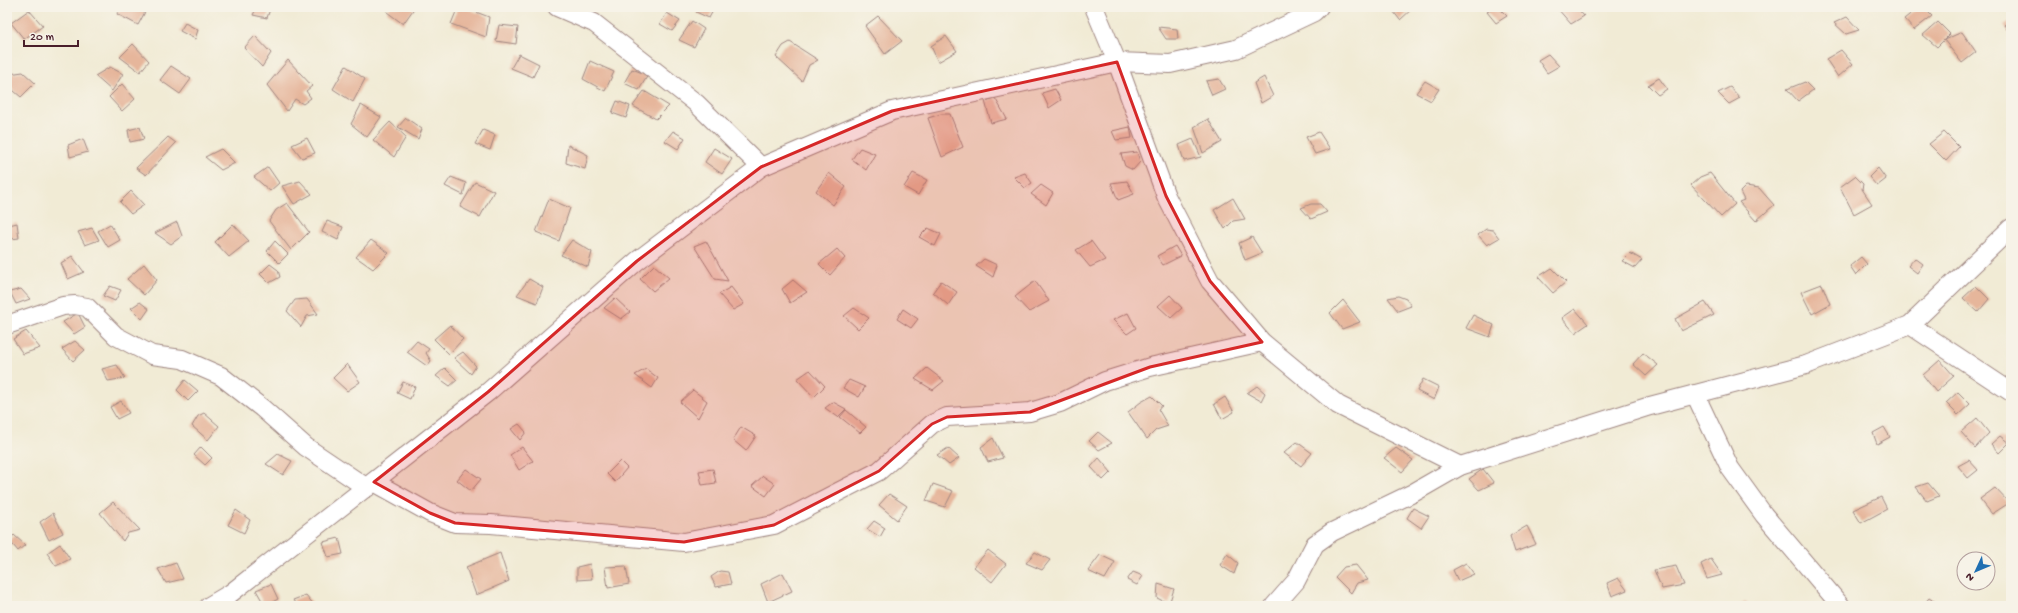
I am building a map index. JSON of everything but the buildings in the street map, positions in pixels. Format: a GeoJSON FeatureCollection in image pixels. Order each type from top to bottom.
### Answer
{"type":"FeatureCollection","features":[{"type":"Feature","properties":{"kind":"street"},"geometry":{"type":"LineString","coordinates":[[557,7],[594,23],[606,32],[696,103],[761,167]]}},
{"type":"Feature","properties":{"kind":"street"},"geometry":{"type":"LineString","coordinates":[[1094,7],[1117,62],[1166,196],[1210,281],[1262,342],[1338,405],[1460,466]]}},
{"type":"Feature","properties":{"kind":"street"},"geometry":{"type":"LineString","coordinates":[[209,606],[231,594],[488,392],[637,261],[761,167],[892,111],[1117,62],[1170,64],[1236,49],[1314,12],[1319,7]]}},
{"type":"Feature","properties":{"kind":"street"},"geometry":{"type":"LineString","coordinates":[[1274,606],[1296,581],[1315,544],[1343,526],[1413,493],[1460,466],[1650,406],[1806,365],[1910,325],[2011,228]]}},
{"type":"Feature","properties":{"kind":"street"},"geometry":{"type":"LineString","coordinates":[[7,325],[63,306],[75,305],[87,307],[116,336],[152,355],[182,359],[221,376],[306,446],[371,485],[455,523],[491,524],[684,542],[774,525],[879,471],[932,424],[947,417],[1030,412],[1060,403],[1105,381],[1150,367],[1262,342]]}},
{"type":"Feature","properties":{"kind":"street"},"geometry":{"type":"LineString","coordinates":[[1910,325],[2011,392]]}},
{"type":"Feature","properties":{"kind":"street"},"geometry":{"type":"LineString","coordinates":[[1695,394],[1730,468],[1764,515],[1841,606]]}},
{"type":"Feature","properties":{"kind":"highlighted area"},"geometry":{"type":"Polygon","coordinates":[[[1117,62],[1166,196],[1210,281],[1262,342],[1150,367],[1030,412],[947,417],[932,424],[879,471],[774,525],[684,542],[455,523],[430,513],[374,482],[488,392],[637,261],[761,167],[892,111],[1117,62]]]}}]}
